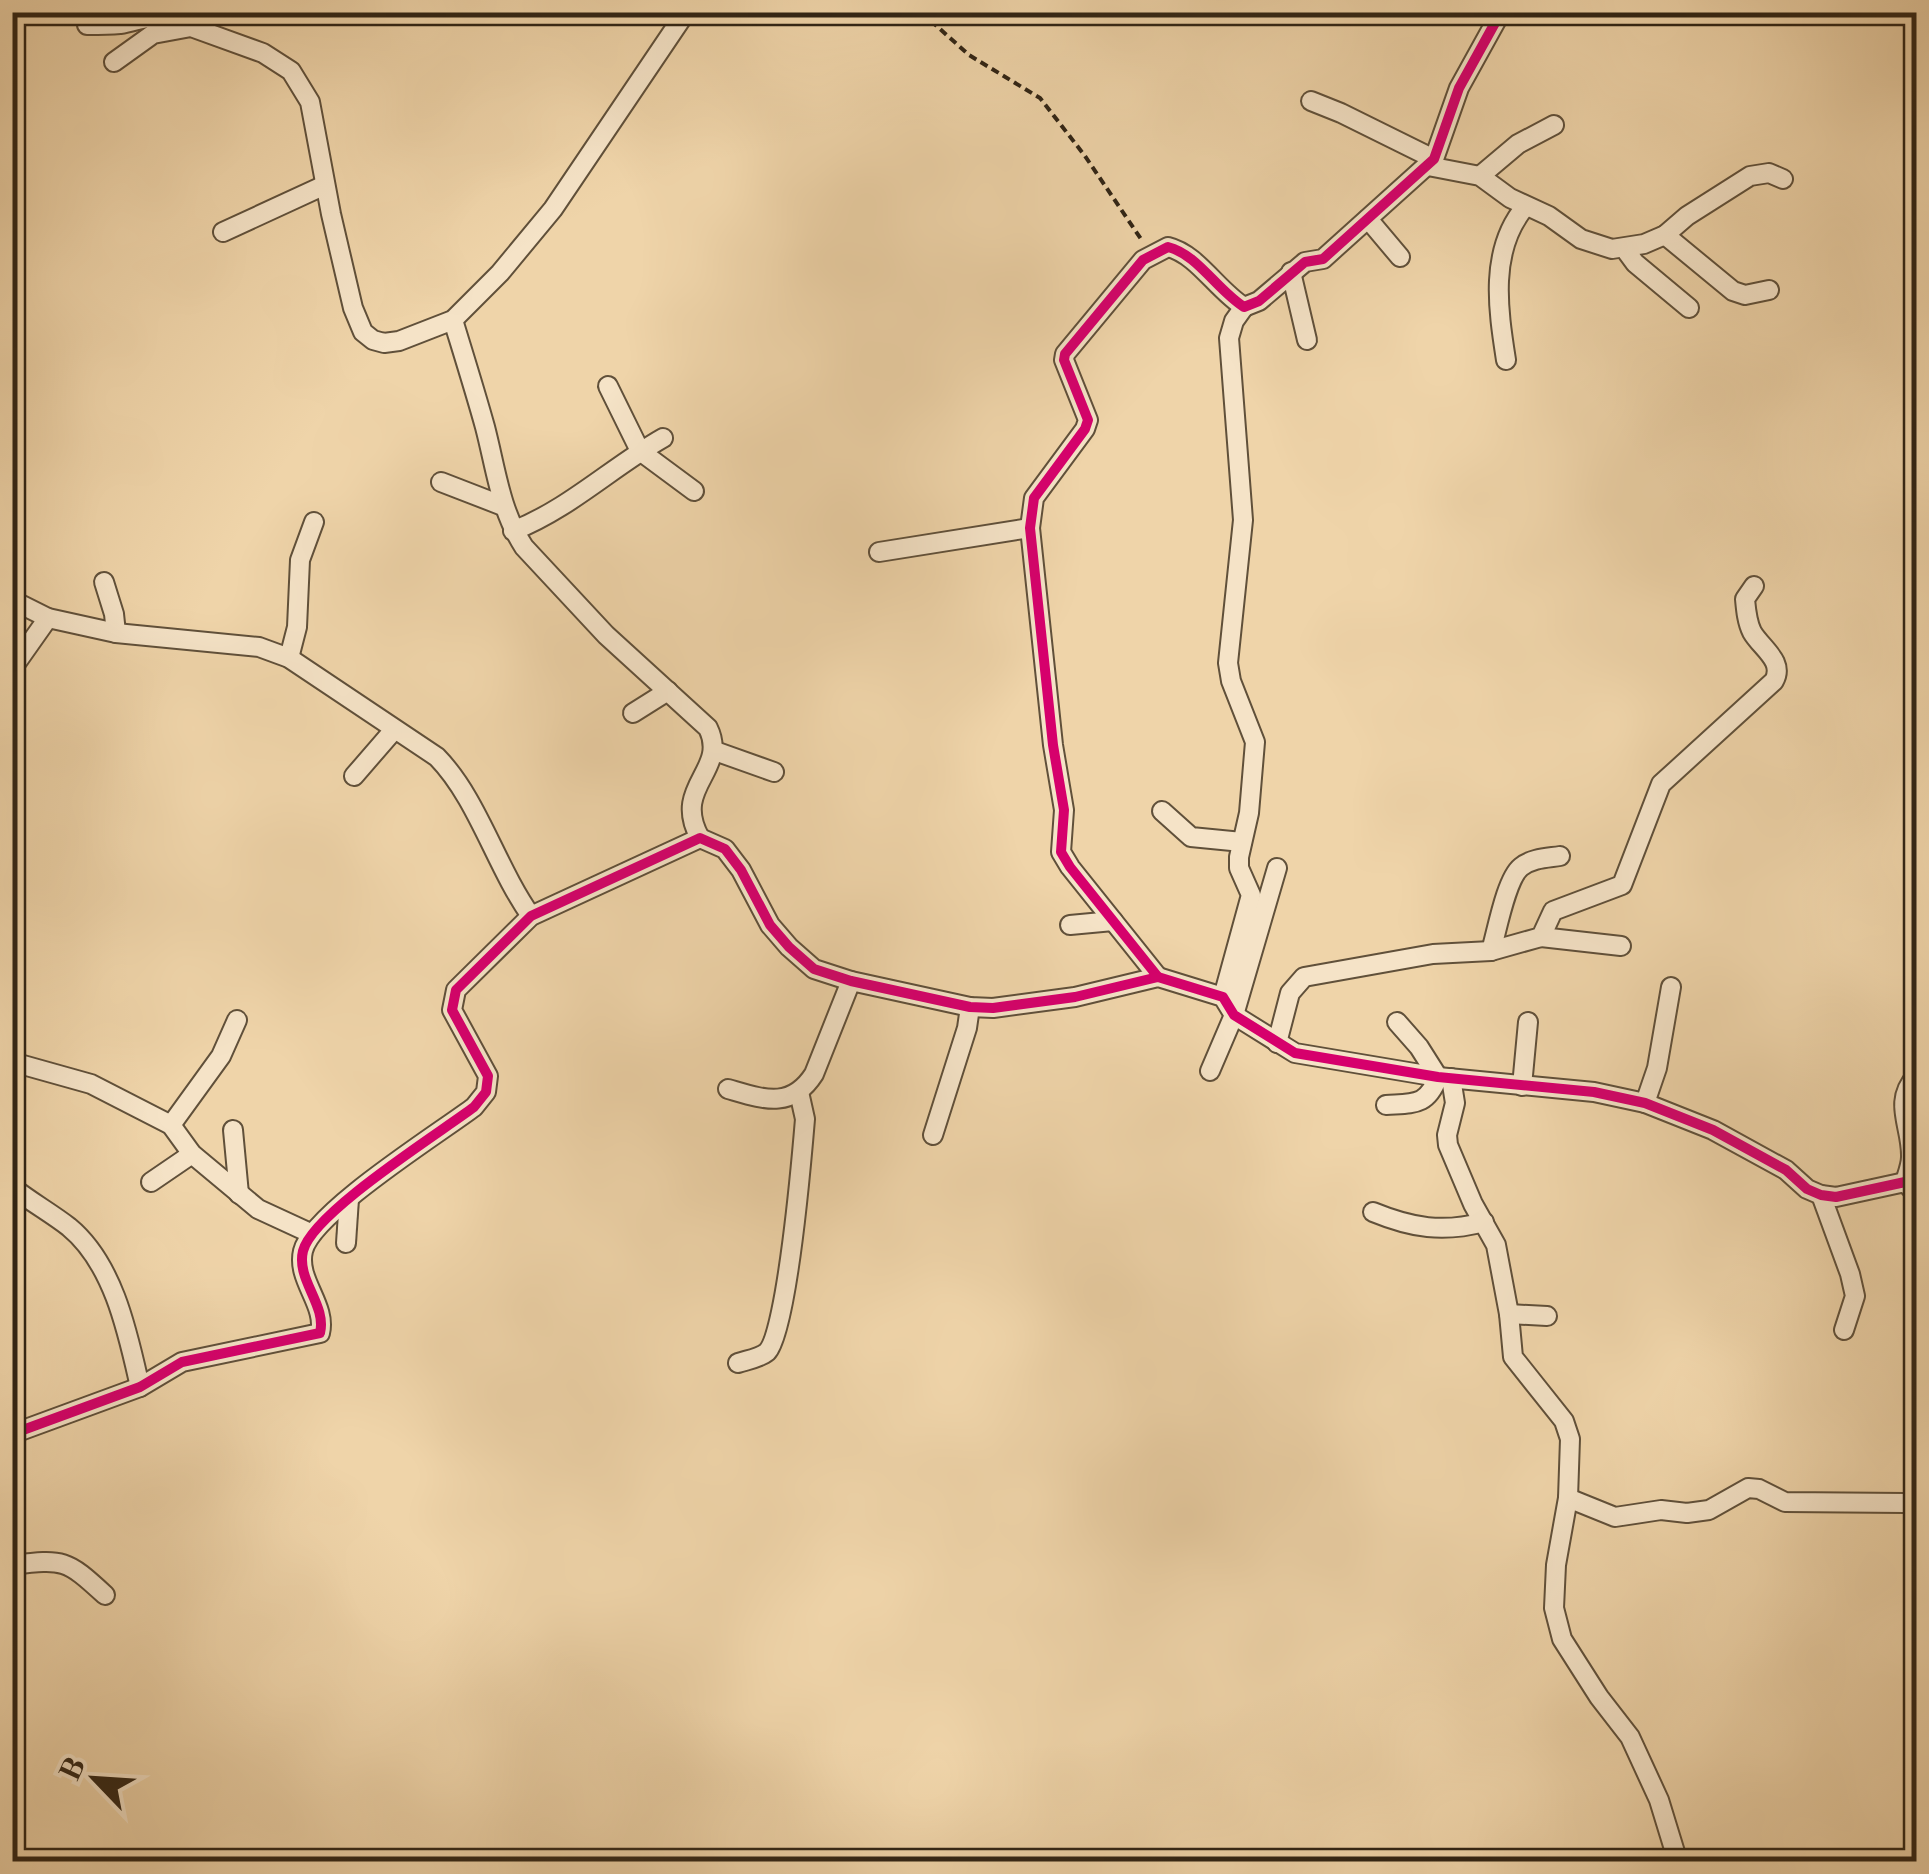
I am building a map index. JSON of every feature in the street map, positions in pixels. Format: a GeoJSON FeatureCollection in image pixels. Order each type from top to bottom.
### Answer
{"type":"FeatureCollection","features":[{"type":"Feature","properties":{"kind":"street"},"geometry":{"type":"LineString","coordinates":[[87,25],[120,24],[147,16],[166,20],[263,53],[291,71],[310,102],[346,286],[363,332],[373,340],[399,341],[453,320],[500,273],[553,210],[686,12]]}},
{"type":"Feature","properties":{"kind":"street"},"geometry":{"type":"LineString","coordinates":[[1223,996],[1251,895],[1239,868],[1255,742],[1228,663],[1243,520],[1229,338],[1244,307],[1259,301],[1305,262],[1323,259],[1431,162],[1459,88],[1501,12]]}},
{"type":"Feature","properties":{"kind":"street"},"geometry":{"type":"LineString","coordinates":[[114,62],[154,34],[166,20]]}},
{"type":"Feature","properties":{"kind":"street"},"geometry":{"type":"LineString","coordinates":[[1311,101],[1431,162],[1480,176],[1598,246],[1624,248],[1665,235],[1687,216],[1750,176],[1769,173],[1783,179]]}},
{"type":"Feature","properties":{"kind":"street"},"geometry":{"type":"LineString","coordinates":[[1480,176],[1518,144],[1554,125]]}},
{"type":"Feature","properties":{"kind":"street"},"geometry":{"type":"LineString","coordinates":[[223,232],[325,185]]}},
{"type":"Feature","properties":{"kind":"street"},"geometry":{"type":"LineString","coordinates":[[1506,360],[1497,299],[1500,264],[1516,217],[1525,206]]}},
{"type":"Feature","properties":{"kind":"street"},"geometry":{"type":"LineString","coordinates":[[1368,219],[1400,257]]}},
{"type":"Feature","properties":{"kind":"street"},"geometry":{"type":"LineString","coordinates":[[1665,235],[1733,291],[1745,296],[1769,290]]}},
{"type":"Feature","properties":{"kind":"street"},"geometry":{"type":"LineString","coordinates":[[1158,977],[1061,852],[1064,810],[1053,744],[1030,528],[1034,498],[1088,420],[1066,364],[1066,354],[1151,254],[1168,247],[1189,256],[1224,295],[1244,307]]}},
{"type":"Feature","properties":{"kind":"street"},"geometry":{"type":"LineString","coordinates":[[1624,248],[1689,308]]}},
{"type":"Feature","properties":{"kind":"street"},"geometry":{"type":"LineString","coordinates":[[1291,272],[1307,340]]}},
{"type":"Feature","properties":{"kind":"street"},"geometry":{"type":"LineString","coordinates":[[453,320],[503,506],[514,531],[524,548],[606,635],[708,728],[715,751],[696,788],[690,814],[700,838],[725,848],[770,925],[814,969],[970,1007],[993,1008],[1075,997],[1158,977],[1223,996],[1234,1015],[1295,1053],[1445,1078],[1594,1092],[1646,1103],[1713,1130],[1786,1170],[1807,1189],[1836,1198],[1911,1188],[1914,1156],[1903,1106],[1904,1094],[1916,1076]]}},
{"type":"Feature","properties":{"kind":"street"},"geometry":{"type":"LineString","coordinates":[[608,386],[640,451],[694,491]]}},
{"type":"Feature","properties":{"kind":"street"},"geometry":{"type":"LineString","coordinates":[[514,531],[564,505],[663,438]]}},
{"type":"Feature","properties":{"kind":"street"},"geometry":{"type":"LineString","coordinates":[[442,482],[503,506]]}},
{"type":"Feature","properties":{"kind":"street"},"geometry":{"type":"LineString","coordinates":[[289,658],[297,627],[300,560],[314,522]]}},
{"type":"Feature","properties":{"kind":"street"},"geometry":{"type":"LineString","coordinates":[[879,552],[1030,528]]}},
{"type":"Feature","properties":{"kind":"street"},"geometry":{"type":"LineString","coordinates":[[104,582],[116,633]]}},
{"type":"Feature","properties":{"kind":"street"},"geometry":{"type":"LineString","coordinates":[[1541,938],[1553,911],[1622,885],[1661,784],[1774,681],[1777,665],[1751,631],[1746,615],[1745,599],[1754,586]]}},
{"type":"Feature","properties":{"kind":"street"},"geometry":{"type":"LineString","coordinates":[[12,600],[48,618],[116,633],[259,647],[289,658],[437,757],[454,774],[514,892],[531,916]]}},
{"type":"Feature","properties":{"kind":"street"},"geometry":{"type":"LineString","coordinates":[[12,669],[48,618]]}},
{"type":"Feature","properties":{"kind":"street"},"geometry":{"type":"LineString","coordinates":[[632,713],[668,691]]}},
{"type":"Feature","properties":{"kind":"street"},"geometry":{"type":"LineString","coordinates":[[354,776],[393,731]]}},
{"type":"Feature","properties":{"kind":"street"},"geometry":{"type":"LineString","coordinates":[[715,751],[774,772]]}},
{"type":"Feature","properties":{"kind":"street"},"geometry":{"type":"LineString","coordinates":[[1162,812],[1191,837],[1242,842]]}},
{"type":"Feature","properties":{"kind":"street"},"geometry":{"type":"LineString","coordinates":[[12,1434],[140,1388],[182,1362],[320,1333],[320,1314],[302,1264],[310,1233],[348,1199],[474,1108],[486,1092],[488,1076],[456,1023],[451,1002],[456,990],[531,916],[700,838]]}},
{"type":"Feature","properties":{"kind":"street"},"geometry":{"type":"LineString","coordinates":[[1491,952],[1509,888],[1520,867],[1538,858],[1560,856]]}},
{"type":"Feature","properties":{"kind":"street"},"geometry":{"type":"LineString","coordinates":[[1210,1071],[1234,1015],[1277,868]]}},
{"type":"Feature","properties":{"kind":"street"},"geometry":{"type":"LineString","coordinates":[[1070,925],[1113,921]]}},
{"type":"Feature","properties":{"kind":"street"},"geometry":{"type":"LineString","coordinates":[[1278,1043],[1290,994],[1304,977],[1432,954],[1491,952],[1541,938],[1621,946]]}},
{"type":"Feature","properties":{"kind":"street"},"geometry":{"type":"LineString","coordinates":[[728,1089],[776,1100],[799,1092],[814,1074],[851,981]]}},
{"type":"Feature","properties":{"kind":"street"},"geometry":{"type":"LineString","coordinates":[[1646,1103],[1671,987]]}},
{"type":"Feature","properties":{"kind":"street"},"geometry":{"type":"LineString","coordinates":[[933,1135],[970,1007]]}},
{"type":"Feature","properties":{"kind":"street"},"geometry":{"type":"LineString","coordinates":[[171,1125],[221,1056],[236,1020]]}},
{"type":"Feature","properties":{"kind":"street"},"geometry":{"type":"LineString","coordinates":[[1397,1022],[1445,1078],[1455,1103],[1448,1144],[1454,1165],[1502,1263],[1512,1357],[1564,1421],[1570,1439],[1568,1498],[1556,1565],[1554,1608],[1562,1639],[1630,1738],[1659,1800],[1671,1860]]}},
{"type":"Feature","properties":{"kind":"street"},"geometry":{"type":"LineString","coordinates":[[1522,1086],[1528,1022]]}},
{"type":"Feature","properties":{"kind":"street"},"geometry":{"type":"LineString","coordinates":[[16,1063],[91,1084],[171,1125],[192,1154],[258,1210],[310,1233]]}},
{"type":"Feature","properties":{"kind":"street"},"geometry":{"type":"LineString","coordinates":[[1386,1105],[1415,1104],[1432,1094],[1445,1078]]}},
{"type":"Feature","properties":{"kind":"street"},"geometry":{"type":"LineString","coordinates":[[738,1363],[766,1354],[781,1306],[805,1119],[799,1092]]}},
{"type":"Feature","properties":{"kind":"street"},"geometry":{"type":"LineString","coordinates":[[233,1130],[239,1194]]}},
{"type":"Feature","properties":{"kind":"street"},"geometry":{"type":"LineString","coordinates":[[151,1182],[192,1154]]}},
{"type":"Feature","properties":{"kind":"street"},"geometry":{"type":"LineString","coordinates":[[12,1187],[72,1229],[92,1250],[104,1271],[131,1347],[140,1388]]}},
{"type":"Feature","properties":{"kind":"street"},"geometry":{"type":"LineString","coordinates":[[1821,1195],[1855,1296],[1844,1330]]}},
{"type":"Feature","properties":{"kind":"street"},"geometry":{"type":"LineString","coordinates":[[346,1243],[348,1199]]}},
{"type":"Feature","properties":{"kind":"street"},"geometry":{"type":"LineString","coordinates":[[1373,1212],[1427,1229],[1460,1228],[1484,1222]]}},
{"type":"Feature","properties":{"kind":"street"},"geometry":{"type":"LineString","coordinates":[[1509,1314],[1547,1316]]}},
{"type":"Feature","properties":{"kind":"street"},"geometry":{"type":"LineString","coordinates":[[1568,1498],[1615,1517],[1661,1510],[1708,1510],[1748,1488],[1758,1488],[1785,1502],[1905,1502]]}},
{"type":"Feature","properties":{"kind":"street"},"geometry":{"type":"LineString","coordinates":[[12,1565],[53,1561],[70,1564],[104,1594]]}},
{"type":"Feature","properties":{"kind":"path"},"geometry":{"type":"LineString","coordinates":[[922,12],[969,54],[1040,98],[1085,156],[1151,254]]}},
{"type":"Feature","properties":{"kind":"cycle path"},"geometry":{"type":"LineString","coordinates":[[1158,977],[1061,852],[1064,810],[1053,745],[1030,528],[1034,498],[1088,420],[1065,354],[1143,260],[1168,247],[1188,257],[1244,307],[1259,301],[1305,262],[1323,259],[1434,159],[1459,88],[1501,12]]}},
{"type":"Feature","properties":{"kind":"cycle path"},"geometry":{"type":"LineString","coordinates":[[12,1434],[140,1387],[182,1362],[320,1333],[319,1312],[302,1262],[311,1235],[352,1196],[474,1107],[486,1092],[488,1076],[452,1010],[456,990],[531,916],[700,838],[725,849],[741,870],[770,925],[789,947],[814,969],[851,981],[970,1007],[993,1008],[1075,997],[1158,977],[1223,997],[1234,1015],[1295,1053],[1438,1077],[1594,1092],[1645,1103],[1713,1130],[1786,1170],[1807,1189],[1821,1195],[1836,1197],[1905,1182],[1916,1194]]}}]}
